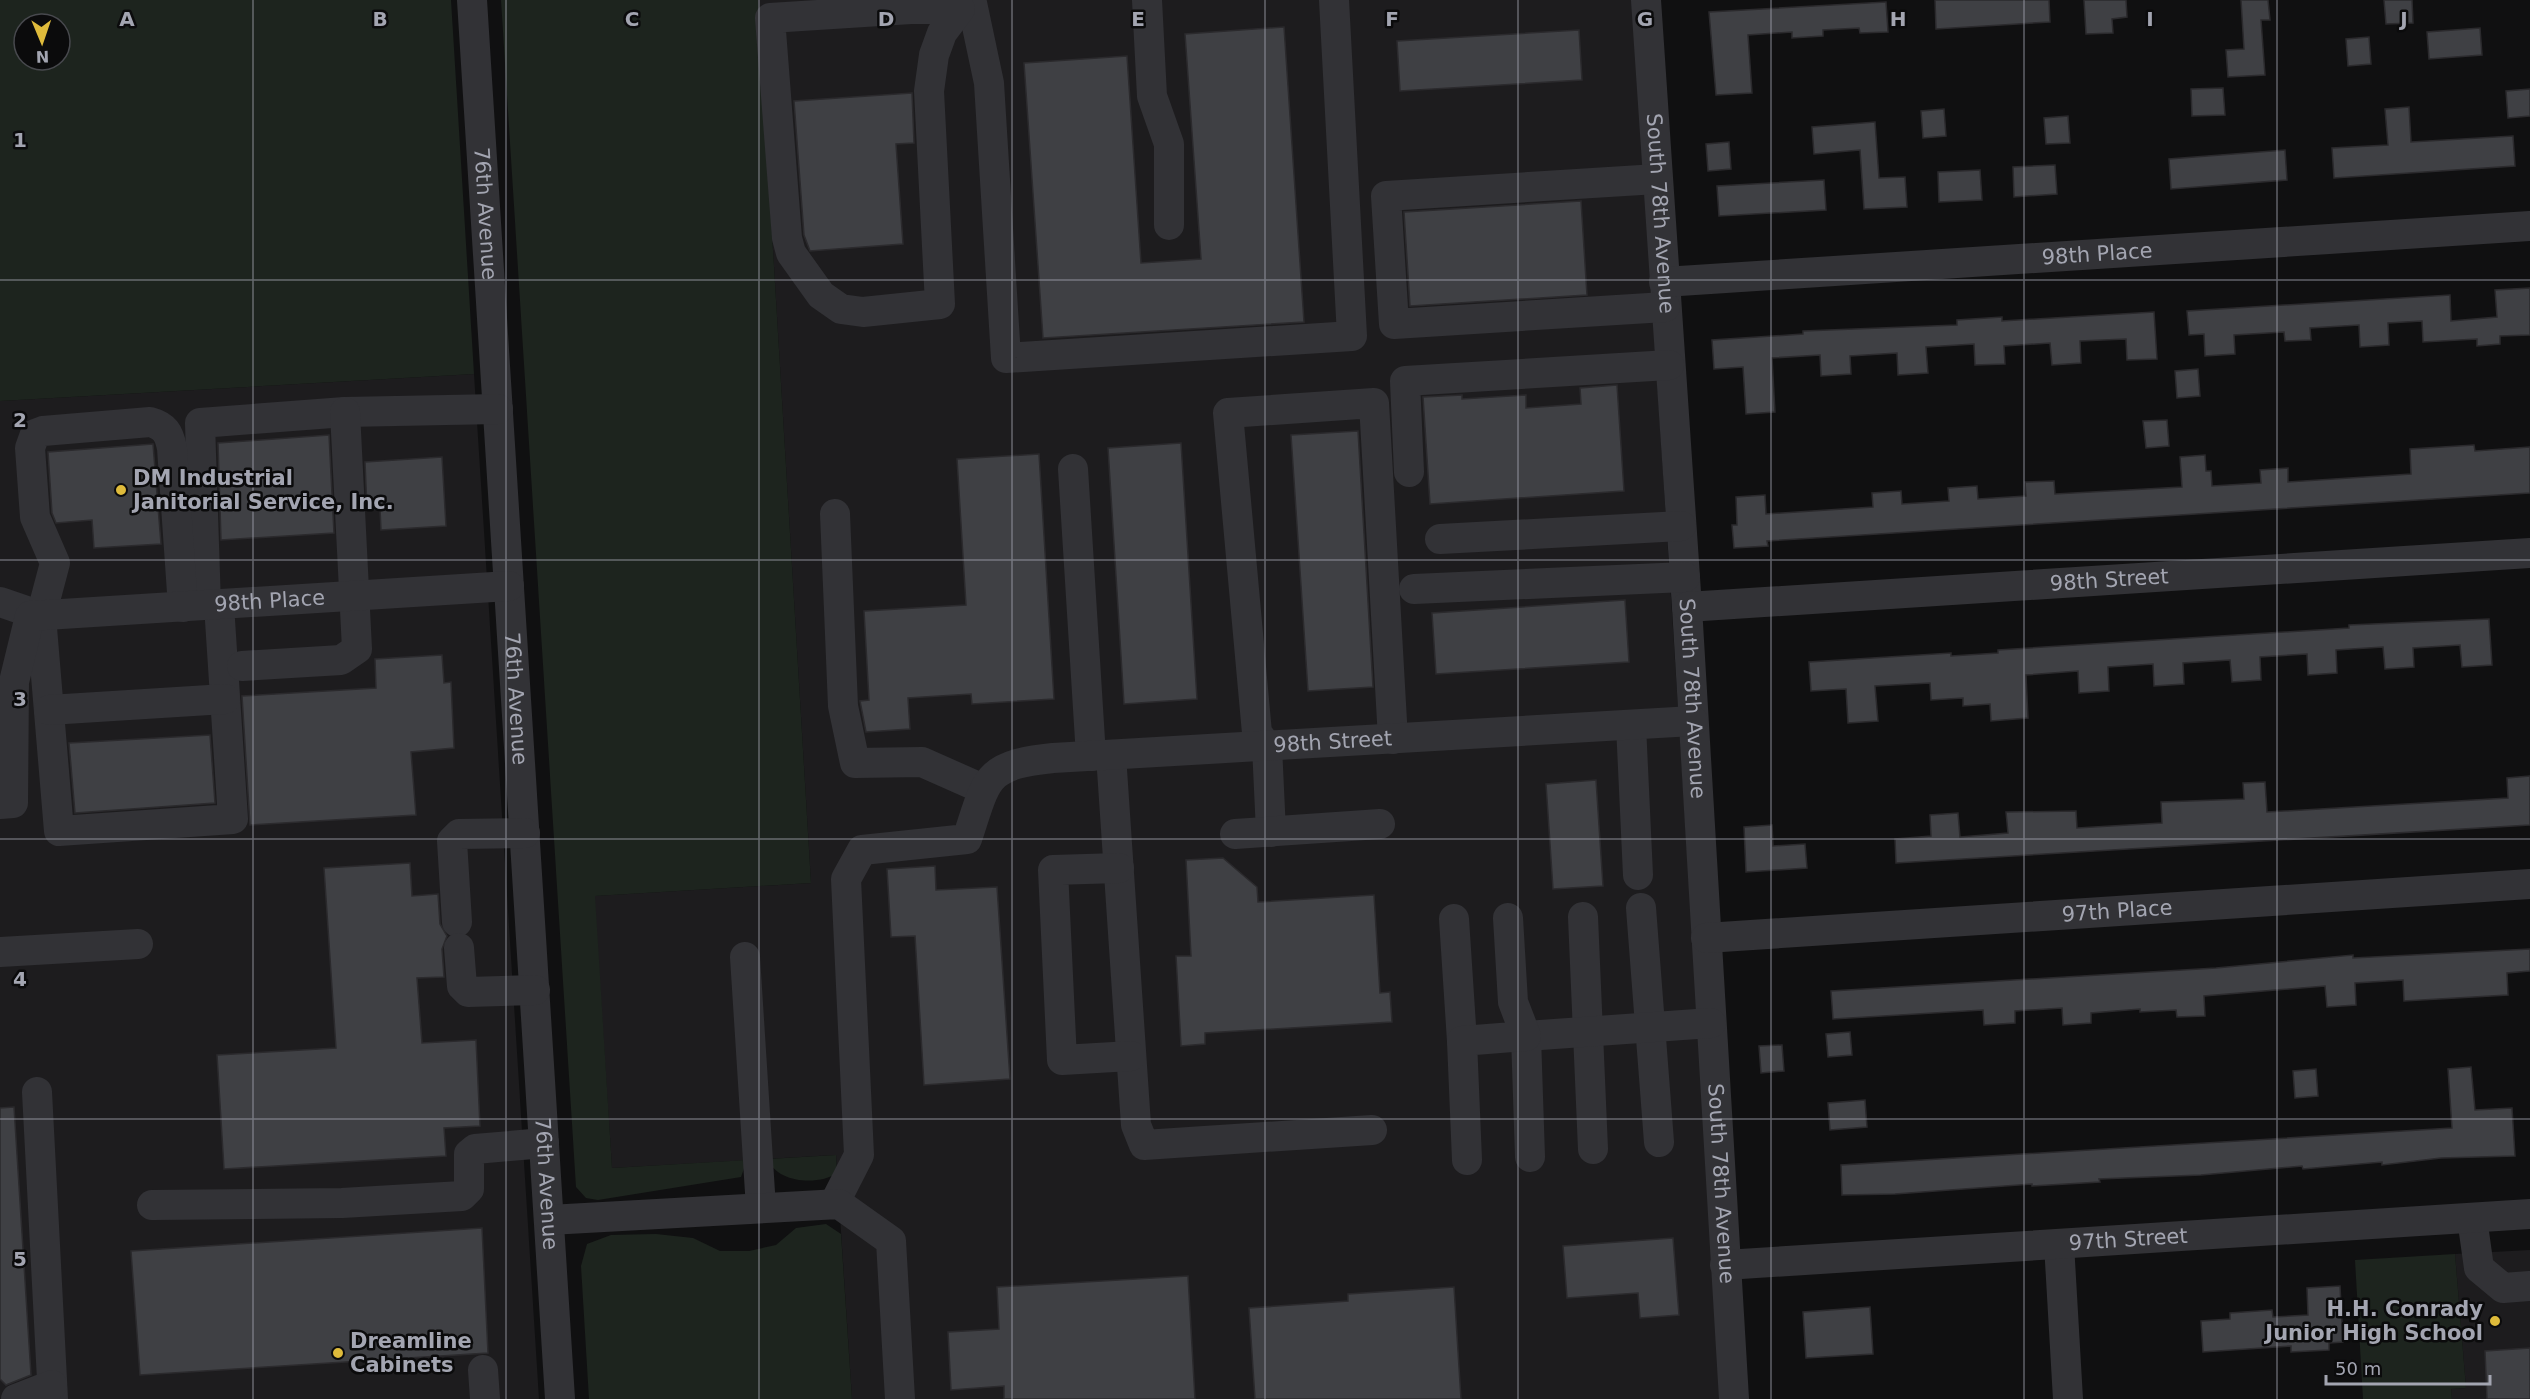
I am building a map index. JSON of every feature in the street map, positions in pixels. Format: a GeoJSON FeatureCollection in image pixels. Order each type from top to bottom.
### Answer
{"type":"FeatureCollection","features":[{"type":"Feature","properties":{"kind":"street","name":"76th Avenue"},"geometry":{"type":"LineString","coordinates":[[472,0],[560,1399]]}},
{"type":"Feature","properties":{"kind":"street"},"geometry":{"type":"LineString","coordinates":[[1147,0],[1152,96],[1168,144],[1169,225]]}},
{"type":"Feature","properties":{"kind":"street"},"geometry":{"type":"LineString","coordinates":[[971,4],[989,83],[1006,358],[1352,336],[1334,0]]}},
{"type":"Feature","properties":{"kind":"street","name":"South 78th Avenue"},"geometry":{"type":"LineString","coordinates":[[1646,0],[1664,295],[1687,607],[1734,1399]]}},
{"type":"Feature","properties":{"kind":"street"},"geometry":{"type":"LineString","coordinates":[[971,4],[942,33],[934,55],[929,91],[940,304],[863,312],[841,309],[821,295],[791,253],[787,238],[770,18],[971,4]]}},
{"type":"Feature","properties":{"kind":"street","name":"98th Place"},"geometry":{"type":"LineString","coordinates":[[1657,179],[1386,196],[1394,324],[1664,295],[2530,226]]}},
{"type":"Feature","properties":{"kind":"street"},"geometry":{"type":"LineString","coordinates":[[1409,472],[1405,381],[1669,365]]}},
{"type":"Feature","properties":{"kind":"street"},"geometry":{"type":"LineString","coordinates":[[1272,832],[1267,746],[1257,733],[1228,413],[1374,403],[1393,739]]}},
{"type":"Feature","properties":{"kind":"street"},"geometry":{"type":"LineString","coordinates":[[203,606],[200,423],[345,412],[498,409]]}},
{"type":"Feature","properties":{"kind":"street"},"geometry":{"type":"LineString","coordinates":[[242,666],[342,660],[357,649],[345,412]]}},
{"type":"Feature","properties":{"kind":"street"},"geometry":{"type":"LineString","coordinates":[[0,804],[13,803],[7,677],[36,616],[55,563],[35,517],[31,440],[34,434],[43,431],[150,422],[162,425],[170,436],[203,606],[225,699],[233,819],[59,831],[49,710],[36,616]]}},
{"type":"Feature","properties":{"kind":"street"},"geometry":{"type":"LineString","coordinates":[[1073,469],[1101,755],[1119,868],[1136,1125],[1144,1145],[1371,1130]]}},
{"type":"Feature","properties":{"kind":"street"},"geometry":{"type":"LineString","coordinates":[[834,1204],[860,1155],[846,879],[862,850],[968,839],[983,789],[922,762],[855,763],[843,706],[835,514]]}},
{"type":"Feature","properties":{"kind":"street"},"geometry":{"type":"LineString","coordinates":[[1440,539],[1681,526]]}},
{"type":"Feature","properties":{"kind":"street","name":"98th Street"},"geometry":{"type":"LineString","coordinates":[[1687,607],[2530,553]]}},
{"type":"Feature","properties":{"kind":"street"},"geometry":{"type":"LineString","coordinates":[[1414,590],[1685,578]]}},
{"type":"Feature","properties":{"kind":"street","name":"98th Place"},"geometry":{"type":"LineString","coordinates":[[36,616],[509,586]]}},
{"type":"Feature","properties":{"kind":"street"},"geometry":{"type":"LineString","coordinates":[[0,602],[36,616]]}},
{"type":"Feature","properties":{"kind":"street"},"geometry":{"type":"LineString","coordinates":[[49,710],[225,699]]}},
{"type":"Feature","properties":{"kind":"street","name":"98th Street"},"geometry":{"type":"LineString","coordinates":[[983,789],[991,777],[1005,767],[1027,761],[1693,721]]}},
{"type":"Feature","properties":{"kind":"street"},"geometry":{"type":"LineString","coordinates":[[1631,725],[1638,875]]}},
{"type":"Feature","properties":{"kind":"street"},"geometry":{"type":"LineString","coordinates":[[1235,834],[1380,824]]}},
{"type":"Feature","properties":{"kind":"street"},"geometry":{"type":"LineString","coordinates":[[525,833],[459,834],[452,841],[462,986],[468,992],[535,990]]}},
{"type":"Feature","properties":{"kind":"street"},"geometry":{"type":"LineString","coordinates":[[1119,868],[1053,870],[1062,1060],[1131,1056]]}},
{"type":"Feature","properties":{"kind":"street","name":"97th Place"},"geometry":{"type":"LineString","coordinates":[[1706,938],[2530,884]]}},
{"type":"Feature","properties":{"kind":"street"},"geometry":{"type":"LineString","coordinates":[[1641,908],[1659,1142]]}},
{"type":"Feature","properties":{"kind":"street"},"geometry":{"type":"LineString","coordinates":[[1583,917],[1593,1149]]}},
{"type":"Feature","properties":{"kind":"street"},"geometry":{"type":"LineString","coordinates":[[1508,918],[1513,1002],[1526,1036],[1530,1157]]}},
{"type":"Feature","properties":{"kind":"street"},"geometry":{"type":"LineString","coordinates":[[1454,919],[1467,1160]]}},
{"type":"Feature","properties":{"kind":"street"},"geometry":{"type":"LineString","coordinates":[[0,952],[138,944]]}},
{"type":"Feature","properties":{"kind":"street"},"geometry":{"type":"LineString","coordinates":[[745,957],[760,1208]]}},
{"type":"Feature","properties":{"kind":"street"},"geometry":{"type":"LineString","coordinates":[[1462,1041],[1711,1023]]}},
{"type":"Feature","properties":{"kind":"street"},"geometry":{"type":"LineString","coordinates":[[16,1399],[52,1392],[37,1092]]}},
{"type":"Feature","properties":{"kind":"street"},"geometry":{"type":"LineString","coordinates":[[152,1206],[342,1203],[462,1197],[470,1189],[469,1154],[475,1149],[544,1143]]}},
{"type":"Feature","properties":{"kind":"street"},"geometry":{"type":"LineString","coordinates":[[549,1220],[839,1204],[891,1240],[900,1399]]}},
{"type":"Feature","properties":{"kind":"street","name":"97th Street"},"geometry":{"type":"LineString","coordinates":[[1725,1265],[2530,1214]]}},
{"type":"Feature","properties":{"kind":"street"},"geometry":{"type":"LineString","coordinates":[[2472,1218],[2479,1268],[2503,1288],[2530,1286]]}},
{"type":"Feature","properties":{"kind":"street"},"geometry":{"type":"LineString","coordinates":[[2059,1244],[2068,1399]]}},
{"type":"Feature","properties":{"kind":"shaded area"},"geometry":{"type":"Polygon","coordinates":[[[0,0],[451,0],[474,374],[0,401],[0,0]]]}},
{"type":"Feature","properties":{"kind":"shaded area"},"geometry":{"type":"Polygon","coordinates":[[[501,0],[758,0],[811,883],[595,896],[612,1168],[747,1160],[741,1177],[598,1200],[586,1198],[576,1187],[501,0]]]}},
{"type":"Feature","properties":{"kind":"shaded area"},"geometry":{"type":"Polygon","coordinates":[[[758,0],[1633,0],[1722,1399],[852,1399],[836,1155],[612,1168],[594,896],[811,883],[758,0]]]}},
{"type":"Feature","properties":{"kind":"shaded area"},"geometry":{"type":"Polygon","coordinates":[[[474,374],[539,1399],[0,1399],[0,401],[474,374]]]}},
{"type":"Feature","properties":{"kind":"shaded area"},"geometry":{"type":"Polygon","coordinates":[[[836,1155],[837,1173],[820,1180],[809,1181],[780,1173],[768,1159],[836,1155]]]}},
{"type":"Feature","properties":{"kind":"shaded area"},"geometry":{"type":"Polygon","coordinates":[[[826,1224],[841,1234],[852,1399],[589,1399],[581,1266],[587,1244],[611,1235],[656,1234],[693,1238],[720,1251],[749,1251],[776,1245],[796,1228],[826,1224]]]}},
{"type":"Feature","properties":{"kind":"shaded area","name":"H.H. Conrady Junior High School"},"geometry":{"type":"Polygon","coordinates":[[[2530,1250],[2530,1399],[2452,1399],[2451,1389],[2466,1388],[2455,1254],[2530,1250]]]}},
{"type":"Feature","properties":{"kind":"shaded area"},"geometry":{"type":"Polygon","coordinates":[[[2455,1254],[2466,1388],[2451,1389],[2452,1399],[2363,1399],[2355,1260],[2455,1254]]]}},
{"type":"Feature","properties":{"kind":"building"},"geometry":{"type":"Polygon","coordinates":[[[1935,0],[2049,0],[2050,22],[1936,29],[1935,0]]]}},
{"type":"Feature","properties":{"kind":"building"},"geometry":{"type":"Polygon","coordinates":[[[2084,0],[2126,0],[2127,17],[2112,19],[2113,33],[2086,34],[2084,0]]]}},
{"type":"Feature","properties":{"kind":"building"},"geometry":{"type":"Polygon","coordinates":[[[2241,0],[2268,0],[2270,20],[2261,20],[2265,75],[2228,77],[2226,50],[2244,49],[2241,0]]]}},
{"type":"Feature","properties":{"kind":"building"},"geometry":{"type":"Polygon","coordinates":[[[2384,0],[2412,0],[2413,23],[2386,24],[2384,0]]]}},
{"type":"Feature","properties":{"kind":"building"},"geometry":{"type":"Polygon","coordinates":[[[1886,2],[1888,32],[1860,33],[1859,28],[1823,30],[1823,36],[1792,38],[1792,32],[1748,35],[1752,93],[1716,95],[1709,12],[1886,2]]]}},
{"type":"Feature","properties":{"kind":"building"},"geometry":{"type":"Polygon","coordinates":[[[1284,27],[1304,322],[1043,338],[1024,63],[1127,56],[1141,263],[1201,259],[1185,34],[1284,27]]]}},
{"type":"Feature","properties":{"kind":"building"},"geometry":{"type":"Polygon","coordinates":[[[2480,28],[2482,55],[2429,59],[2427,32],[2480,28]]]}},
{"type":"Feature","properties":{"kind":"building"},"geometry":{"type":"Polygon","coordinates":[[[1579,30],[1582,80],[1400,91],[1397,41],[1579,30]]]}},
{"type":"Feature","properties":{"kind":"building"},"geometry":{"type":"Polygon","coordinates":[[[2369,37],[2371,64],[2348,66],[2346,39],[2369,37]]]}},
{"type":"Feature","properties":{"kind":"building"},"geometry":{"type":"Polygon","coordinates":[[[2223,88],[2225,115],[2192,116],[2191,89],[2223,88]]]}},
{"type":"Feature","properties":{"kind":"building"},"geometry":{"type":"Polygon","coordinates":[[[2530,89],[2530,116],[2508,118],[2506,91],[2530,89]]]}},
{"type":"Feature","properties":{"kind":"building"},"geometry":{"type":"Polygon","coordinates":[[[912,93],[914,143],[896,144],[903,244],[810,251],[804,235],[794,101],[912,93]]]}},
{"type":"Feature","properties":{"kind":"building"},"geometry":{"type":"Polygon","coordinates":[[[2409,107],[2411,142],[2513,136],[2515,166],[2334,178],[2332,148],[2388,145],[2385,109],[2409,107]]]}},
{"type":"Feature","properties":{"kind":"building"},"geometry":{"type":"Polygon","coordinates":[[[1944,109],[1946,136],[1923,138],[1921,111],[1944,109]]]}},
{"type":"Feature","properties":{"kind":"building"},"geometry":{"type":"Polygon","coordinates":[[[2068,116],[2070,143],[2046,144],[2044,118],[2068,116]]]}},
{"type":"Feature","properties":{"kind":"building"},"geometry":{"type":"Polygon","coordinates":[[[1875,122],[1879,178],[1905,177],[1907,207],[1864,209],[1860,150],[1814,154],[1812,127],[1875,122]]]}},
{"type":"Feature","properties":{"kind":"building"},"geometry":{"type":"Polygon","coordinates":[[[1729,142],[1731,169],[1708,171],[1706,144],[1729,142]]]}},
{"type":"Feature","properties":{"kind":"building"},"geometry":{"type":"Polygon","coordinates":[[[2285,150],[2287,180],[2171,189],[2169,159],[2285,150]]]}},
{"type":"Feature","properties":{"kind":"building"},"geometry":{"type":"Polygon","coordinates":[[[2055,165],[2057,194],[2014,197],[2013,167],[2055,165]]]}},
{"type":"Feature","properties":{"kind":"building"},"geometry":{"type":"Polygon","coordinates":[[[1980,170],[1982,200],[1939,202],[1938,172],[1980,170]]]}},
{"type":"Feature","properties":{"kind":"building"},"geometry":{"type":"Polygon","coordinates":[[[1824,180],[1826,210],[1719,216],[1717,186],[1824,180]]]}},
{"type":"Feature","properties":{"kind":"building"},"geometry":{"type":"Polygon","coordinates":[[[1581,201],[1587,295],[1410,306],[1404,212],[1581,201]]]}},
{"type":"Feature","properties":{"kind":"building"},"geometry":{"type":"Polygon","coordinates":[[[2530,288],[2530,335],[2500,336],[2500,344],[2477,346],[2477,339],[2423,342],[2422,321],[2388,323],[2389,345],[2360,347],[2359,325],[2310,328],[2311,340],[2285,341],[2284,332],[2234,335],[2235,354],[2205,356],[2204,334],[2189,335],[2187,311],[2450,295],[2451,321],[2497,317],[2495,290],[2530,288]]]}},
{"type":"Feature","properties":{"kind":"building"},"geometry":{"type":"Polygon","coordinates":[[[2154,312],[2157,359],[2127,360],[2126,339],[2080,341],[2081,363],[2052,365],[2050,343],[2004,346],[2005,364],[1975,365],[1974,344],[1926,347],[1928,373],[1898,375],[1897,353],[1850,356],[1851,374],[1821,376],[1820,355],[1772,358],[1775,412],[1746,414],[1743,367],[1714,369],[1712,340],[1803,334],[1803,331],[1957,325],[1957,320],[2002,317],[2002,321],[2154,312]]]}},
{"type":"Feature","properties":{"kind":"building"},"geometry":{"type":"Polygon","coordinates":[[[2198,369],[2200,396],[2177,398],[2175,371],[2198,369]]]}},
{"type":"Feature","properties":{"kind":"building"},"geometry":{"type":"Polygon","coordinates":[[[1617,385],[1624,491],[1430,504],[1423,397],[1462,395],[1462,399],[1526,395],[1526,408],[1581,404],[1580,388],[1617,385]]]}},
{"type":"Feature","properties":{"kind":"building"},"geometry":{"type":"Polygon","coordinates":[[[2167,420],[2169,446],[2146,448],[2143,421],[2167,420]]]}},
{"type":"Feature","properties":{"kind":"building"},"geometry":{"type":"Polygon","coordinates":[[[1358,431],[1373,687],[1308,691],[1291,435],[1358,431]]]}},
{"type":"Feature","properties":{"kind":"building"},"geometry":{"type":"Polygon","coordinates":[[[329,435],[334,533],[221,540],[218,443],[329,435]]]}},
{"type":"Feature","properties":{"kind":"building"},"geometry":{"type":"Polygon","coordinates":[[[1181,443],[1197,699],[1124,704],[1108,448],[1181,443]]]}},
{"type":"Feature","properties":{"kind":"building"},"geometry":{"type":"Polygon","coordinates":[[[153,444],[161,544],[94,548],[92,520],[56,523],[52,513],[48,452],[153,444]]]}},
{"type":"Feature","properties":{"kind":"building"},"geometry":{"type":"Polygon","coordinates":[[[2474,445],[2475,451],[2530,447],[2530,493],[1767,541],[1768,546],[1734,548],[1732,525],[1737,525],[1736,497],[1765,495],[1766,514],[1873,507],[1872,493],[1901,491],[1902,504],[1949,501],[1948,488],[1977,486],[1978,499],[2026,496],[2025,482],[2054,481],[2055,494],[2182,487],[2180,457],[2205,455],[2206,471],[2211,471],[2212,486],[2261,483],[2260,470],[2288,468],[2288,482],[2411,474],[2410,449],[2474,445]]]}},
{"type":"Feature","properties":{"kind":"building"},"geometry":{"type":"Polygon","coordinates":[[[1039,454],[1054,699],[972,704],[971,694],[908,698],[910,729],[866,732],[860,701],[869,700],[864,611],[966,605],[957,459],[1039,454]]]}},
{"type":"Feature","properties":{"kind":"building"},"geometry":{"type":"Polygon","coordinates":[[[442,457],[446,526],[381,530],[380,509],[367,510],[365,462],[442,457]]]}},
{"type":"Feature","properties":{"kind":"building"},"geometry":{"type":"Polygon","coordinates":[[[1625,600],[1629,662],[1436,674],[1432,613],[1625,600]]]}},
{"type":"Feature","properties":{"kind":"building"},"geometry":{"type":"Polygon","coordinates":[[[2489,619],[2492,665],[2462,667],[2460,645],[2413,648],[2414,667],[2385,669],[2383,647],[2336,650],[2337,673],[2308,675],[2307,654],[2260,657],[2261,680],[2232,682],[2230,660],[2183,663],[2184,684],[2154,686],[2153,664],[2108,667],[2109,691],[2079,693],[2078,671],[2026,675],[2028,718],[1991,721],[1990,704],[1963,706],[1963,698],[1931,700],[1930,683],[1875,686],[1878,721],[1848,723],[1846,689],[1811,691],[1809,662],[1951,653],[1951,656],[1998,653],[1998,650],[2349,628],[2349,625],[2489,619]]]}},
{"type":"Feature","properties":{"kind":"building"},"geometry":{"type":"Polygon","coordinates":[[[442,655],[444,683],[451,682],[454,748],[411,752],[416,815],[250,825],[242,696],[376,688],[375,659],[442,655]]]}},
{"type":"Feature","properties":{"kind":"building"},"geometry":{"type":"Polygon","coordinates":[[[210,735],[215,803],[75,813],[69,743],[210,735]]]}},
{"type":"Feature","properties":{"kind":"building"},"geometry":{"type":"Polygon","coordinates":[[[2530,776],[2530,825],[1896,863],[1895,839],[1931,836],[1930,815],[1958,813],[1960,837],[2008,833],[2006,812],[2076,811],[2077,828],[2162,823],[2161,802],[2244,799],[2243,783],[2265,782],[2267,812],[2508,798],[2507,778],[2530,776]]]}},
{"type":"Feature","properties":{"kind":"building"},"geometry":{"type":"Polygon","coordinates":[[[1596,780],[1603,886],[1553,889],[1546,784],[1596,780]]]}},
{"type":"Feature","properties":{"kind":"building"},"geometry":{"type":"Polygon","coordinates":[[[1772,825],[1773,846],[1805,844],[1807,868],[1746,872],[1744,827],[1772,825]]]}},
{"type":"Feature","properties":{"kind":"building"},"geometry":{"type":"Polygon","coordinates":[[[1223,858],[1257,887],[1258,902],[1374,895],[1380,993],[1390,992],[1392,1022],[1205,1033],[1205,1044],[1181,1046],[1176,956],[1191,956],[1186,860],[1223,858]]]}},
{"type":"Feature","properties":{"kind":"building"},"geometry":{"type":"Polygon","coordinates":[[[410,863],[412,896],[438,894],[440,924],[447,936],[442,949],[444,977],[417,978],[422,1043],[476,1040],[480,1126],[444,1128],[446,1156],[224,1169],[217,1055],[336,1048],[324,868],[410,863]]]}},
{"type":"Feature","properties":{"kind":"building"},"geometry":{"type":"Polygon","coordinates":[[[935,866],[936,890],[997,887],[1010,1079],[924,1085],[915,936],[891,937],[887,869],[935,866]]]}},
{"type":"Feature","properties":{"kind":"building"},"geometry":{"type":"Polygon","coordinates":[[[2530,949],[2530,971],[2507,973],[2508,995],[2404,1001],[2403,980],[2355,983],[2356,1005],[2327,1007],[2325,986],[2204,996],[2205,1016],[2177,1017],[2176,1010],[2140,1012],[2140,1009],[2091,1013],[2091,1023],[2063,1025],[2062,1008],[2015,1011],[2015,1023],[1984,1025],[1983,1010],[1833,1019],[1831,991],[2216,968],[2353,955],[2353,958],[2530,949]]]}},
{"type":"Feature","properties":{"kind":"building"},"geometry":{"type":"Polygon","coordinates":[[[1850,1032],[1852,1055],[1828,1057],[1826,1034],[1850,1032]]]}},
{"type":"Feature","properties":{"kind":"building"},"geometry":{"type":"Polygon","coordinates":[[[1782,1045],[1784,1071],[1761,1073],[1759,1046],[1782,1045]]]}},
{"type":"Feature","properties":{"kind":"building"},"geometry":{"type":"Polygon","coordinates":[[[2471,1067],[2475,1110],[2512,1108],[2515,1156],[2441,1158],[2382,1165],[2382,1162],[2303,1169],[2302,1166],[2201,1175],[2099,1179],[2100,1182],[1842,1195],[1841,1165],[2452,1128],[2448,1069],[2471,1067]]]}},
{"type":"Feature","properties":{"kind":"building"},"geometry":{"type":"Polygon","coordinates":[[[2316,1069],[2318,1096],[2295,1098],[2293,1071],[2316,1069]]]}},
{"type":"Feature","properties":{"kind":"building"},"geometry":{"type":"Polygon","coordinates":[[[1865,1100],[1867,1127],[1830,1130],[1828,1103],[1865,1100]]]}},
{"type":"Feature","properties":{"kind":"building"},"geometry":{"type":"Polygon","coordinates":[[[14,1107],[31,1375],[6,1385],[0,1379],[0,1108],[14,1107]]]}},
{"type":"Feature","properties":{"kind":"building"},"geometry":{"type":"Polygon","coordinates":[[[482,1228],[488,1353],[140,1375],[131,1251],[482,1228]]]}},
{"type":"Feature","properties":{"kind":"building"},"geometry":{"type":"Polygon","coordinates":[[[1673,1238],[1679,1315],[1640,1318],[1638,1293],[1567,1298],[1563,1246],[1673,1238]]]}},
{"type":"Feature","properties":{"kind":"building"},"geometry":{"type":"Polygon","coordinates":[[[1188,1276],[1195,1399],[1004,1399],[1004,1386],[951,1390],[948,1332],[999,1329],[997,1287],[1188,1276]]]}},
{"type":"Feature","properties":{"kind":"building"},"geometry":{"type":"Polygon","coordinates":[[[2340,1286],[2343,1342],[2329,1343],[2329,1350],[2291,1352],[2291,1346],[2203,1352],[2201,1321],[2230,1319],[2230,1313],[2272,1310],[2273,1317],[2308,1315],[2307,1288],[2340,1286]]]}},
{"type":"Feature","properties":{"kind":"building"},"geometry":{"type":"Polygon","coordinates":[[[1454,1287],[1461,1399],[1255,1399],[1249,1308],[1348,1301],[1348,1294],[1454,1287]]]}},
{"type":"Feature","properties":{"kind":"building"},"geometry":{"type":"Polygon","coordinates":[[[1870,1307],[1873,1354],[1806,1358],[1803,1312],[1870,1307]]]}},
{"type":"Feature","properties":{"kind":"building"},"geometry":{"type":"Polygon","coordinates":[[[2530,1348],[2530,1399],[2487,1399],[2485,1351],[2530,1348]]]}},
{"type":"Feature","properties":{"kind":"place","name":"DM Industrial Janitorial Service, Inc."},"geometry":{"type":"Point","coordinates":[121,490]}},
{"type":"Feature","properties":{"kind":"place","name":"H.H. Conrady Junior High School"},"geometry":{"type":"Point","coordinates":[2495,1321]}},
{"type":"Feature","properties":{"kind":"place","name":"Dreamline Cabinets"},"geometry":{"type":"Point","coordinates":[338,1353]}}]}
